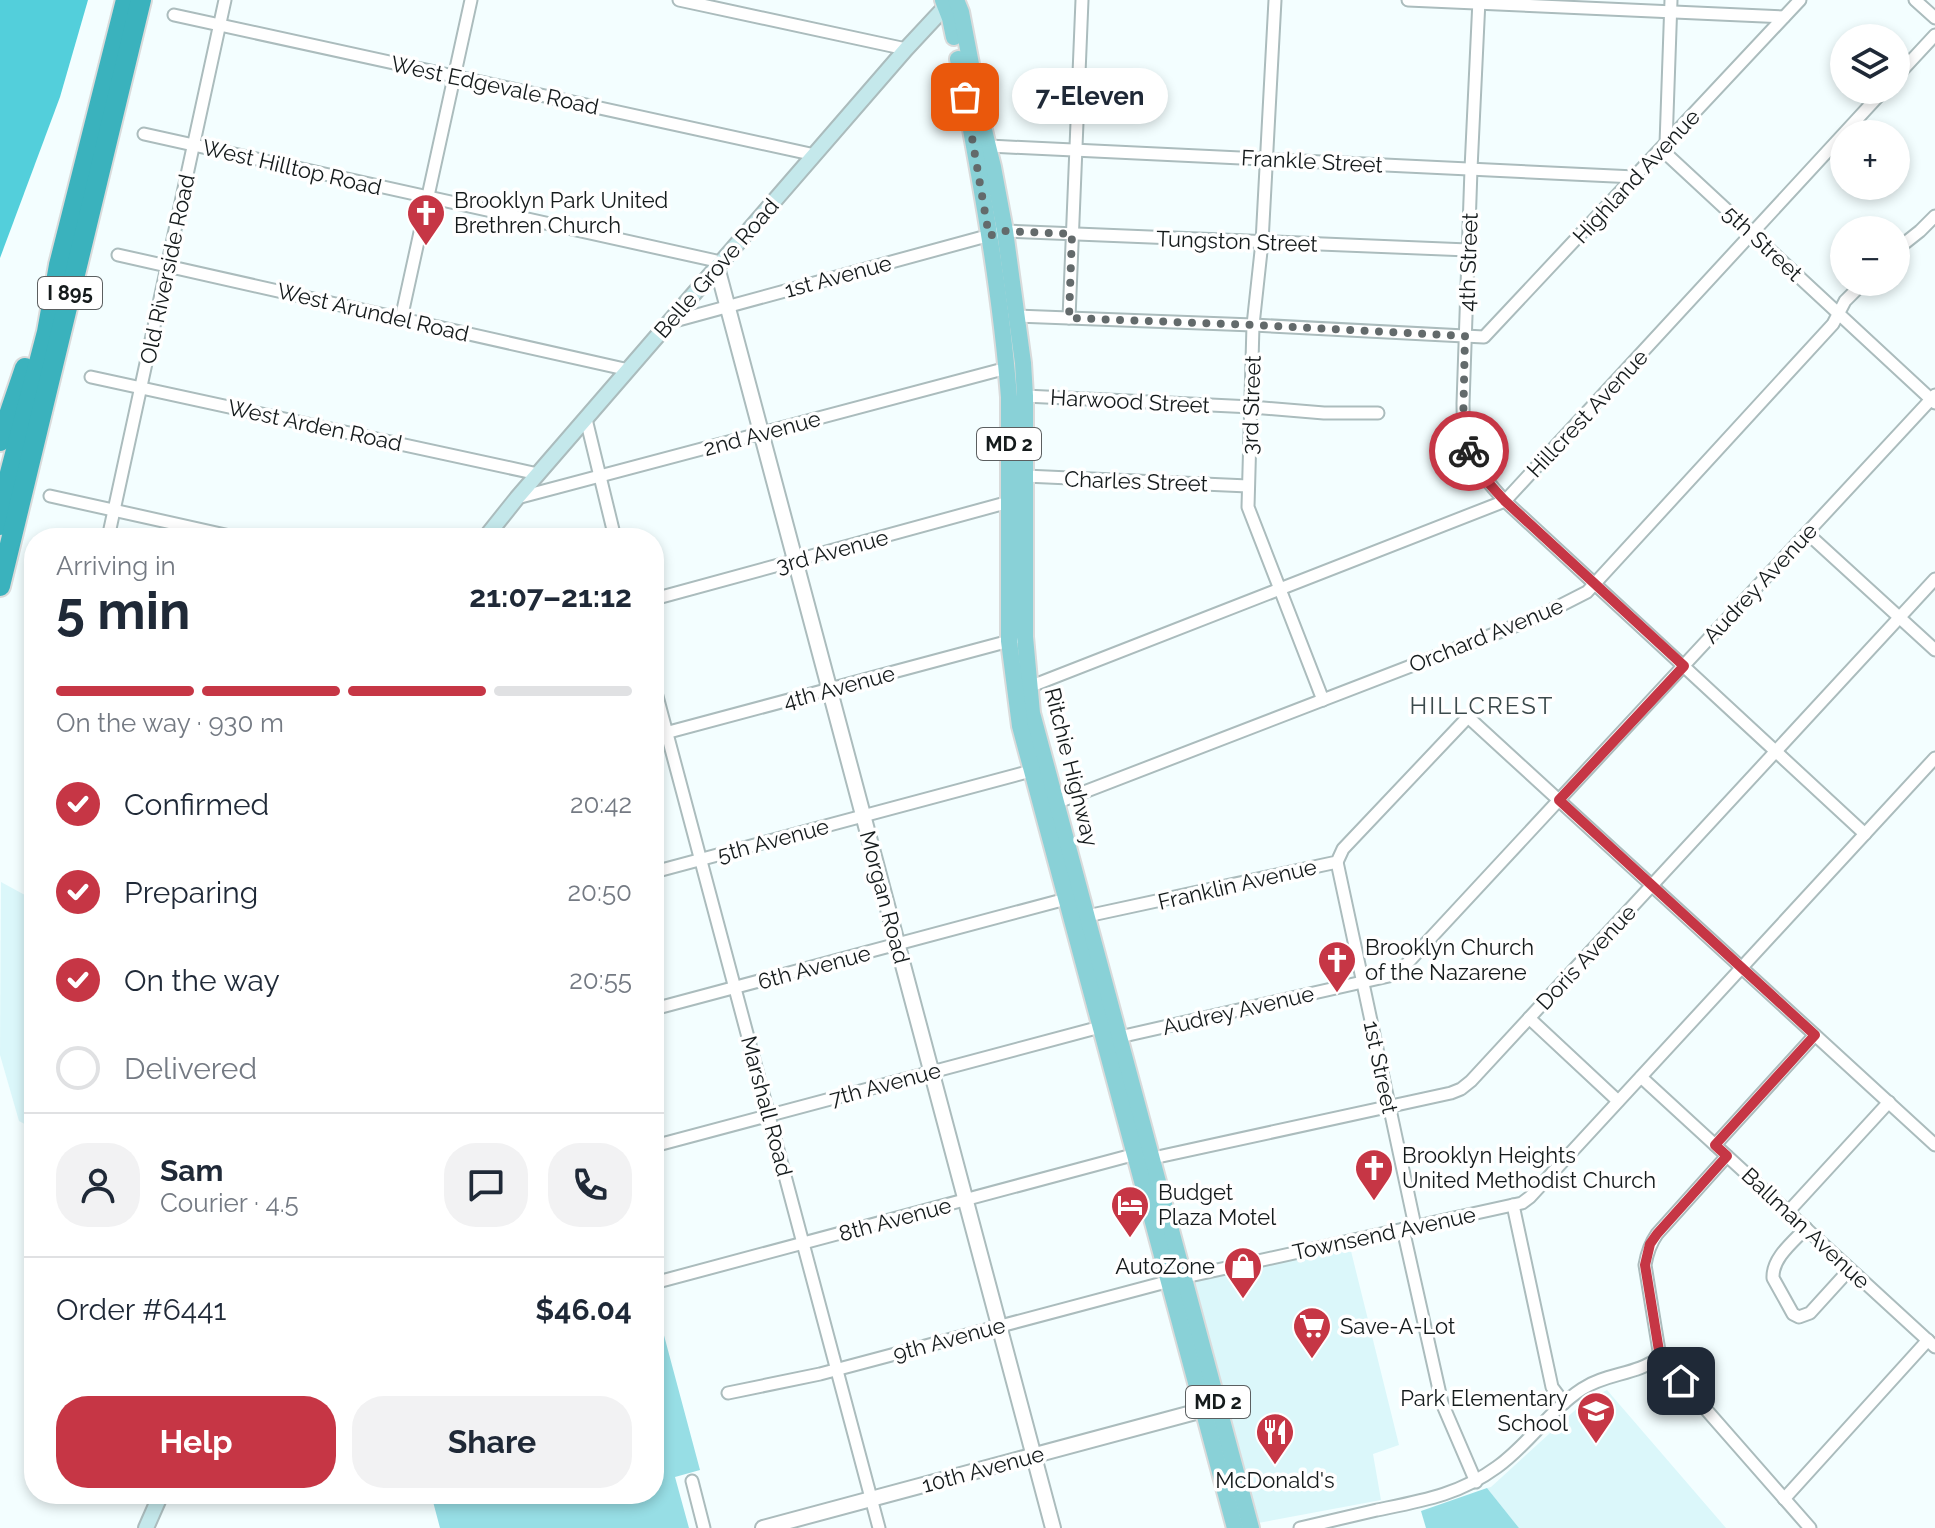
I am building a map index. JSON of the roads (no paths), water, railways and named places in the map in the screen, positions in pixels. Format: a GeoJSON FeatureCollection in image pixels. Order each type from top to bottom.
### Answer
{"type":"FeatureCollection","features":[{"type":"Feature","properties":{"kind":"highway","name":"I 895"},"geometry":{"type":"LineString","coordinates":[[0,525],[10,473],[47,332],[59,265],[126,0]]}},
{"type":"Feature","properties":{"kind":"highway","name":"I 895"},"geometry":{"type":"LineString","coordinates":[[0,586],[141,0]]}},
{"type":"Feature","properties":{"kind":"highway"},"geometry":{"type":"LineString","coordinates":[[0,441],[46,296],[59,265]]}},
{"type":"Feature","properties":{"kind":"main road","name":"Belle Grove Road"},"geometry":{"type":"LineString","coordinates":[[493,528],[948,2]]}},
{"type":"Feature","properties":{"kind":"main road","name":"Ritchie Highway"},"geometry":{"type":"LineString","coordinates":[[948,2],[961,12],[989,146],[1009,397],[1009,502],[1020,726],[1031,771],[1048,806],[1087,916],[1110,1032]]}},
{"type":"Feature","properties":{"kind":"main road","name":"Ritchie Highway"},"geometry":{"type":"LineString","coordinates":[[948,2],[1016,316],[1025,396],[1025,476],[1017,639],[1029,687],[1066,899],[1110,1032],[1177,1279],[1251,1528]]}},
{"type":"Feature","properties":{"kind":"main road","name":"Ritchie Highway"},"geometry":{"type":"LineString","coordinates":[[1177,1279],[1203,1410],[1235,1528]]}},
{"type":"Feature","properties":{"kind":"main road"},"geometry":{"type":"LineString","coordinates":[[146,1528],[157,1504]]}},
{"type":"Feature","properties":{"kind":"street","name":"Old Riverside Road"},"geometry":{"type":"LineString","coordinates":[[110,528],[225,0]]}},
{"type":"Feature","properties":{"kind":"street"},"geometry":{"type":"LineString","coordinates":[[401,319],[471,0]]}},
{"type":"Feature","properties":{"kind":"street"},"geometry":{"type":"LineString","coordinates":[[679,0],[906,49]]}},
{"type":"Feature","properties":{"kind":"street"},"geometry":{"type":"LineString","coordinates":[[1069,318],[1082,0]]}},
{"type":"Feature","properties":{"kind":"street","name":"3rd Street"},"geometry":{"type":"LineString","coordinates":[[1275,0],[1268,159],[1253,325],[1248,507],[1323,700]]}},
{"type":"Feature","properties":{"kind":"street"},"geometry":{"type":"LineString","coordinates":[[1408,0],[1671,6],[1784,17]]}},
{"type":"Feature","properties":{"kind":"street","name":"Highland Avenue"},"geometry":{"type":"LineString","coordinates":[[1465,336],[1484,337],[1800,0]]}},
{"type":"Feature","properties":{"kind":"street"},"geometry":{"type":"LineString","coordinates":[[1915,0],[1935,18]]}},
{"type":"Feature","properties":{"kind":"street","name":"4th Street"},"geometry":{"type":"LineString","coordinates":[[1479,2],[1463,428],[1478,470],[1505,501],[1865,834]]}},
{"type":"Feature","properties":{"kind":"street"},"geometry":{"type":"LineString","coordinates":[[1663,146],[1671,6]]}},
{"type":"Feature","properties":{"kind":"street","name":"West Edgevale Road"},"geometry":{"type":"LineString","coordinates":[[174,15],[815,155]]}},
{"type":"Feature","properties":{"kind":"street"},"geometry":{"type":"LineString","coordinates":[[1910,62],[1935,35]]}},
{"type":"Feature","properties":{"kind":"street","name":"Hillcrest Avenue"},"geometry":{"type":"LineString","coordinates":[[1029,687],[1505,501],[1871,104]]}},
{"type":"Feature","properties":{"kind":"street","name":"West Hilltop Road"},"geometry":{"type":"LineString","coordinates":[[144,134],[719,264]]}},
{"type":"Feature","properties":{"kind":"street","name":"Frankle Street"},"geometry":{"type":"LineString","coordinates":[[989,146],[1635,177]]}},
{"type":"Feature","properties":{"kind":"street","name":"5th Street"},"geometry":{"type":"LineString","coordinates":[[1663,146],[1752,234],[1934,399]]}},
{"type":"Feature","properties":{"kind":"street"},"geometry":{"type":"LineString","coordinates":[[1910,238],[1935,216]]}},
{"type":"Feature","properties":{"kind":"street","name":"Tungston Street"},"geometry":{"type":"LineString","coordinates":[[997,234],[1072,234],[1468,250]]}},
{"type":"Feature","properties":{"kind":"street","name":"1st Avenue"},"geometry":{"type":"LineString","coordinates":[[671,322],[997,234]]}},
{"type":"Feature","properties":{"kind":"street","name":"West Arundel Road"},"geometry":{"type":"LineString","coordinates":[[118,255],[629,370]]}},
{"type":"Feature","properties":{"kind":"street","name":"Morgan Road"},"geometry":{"type":"LineString","coordinates":[[719,264],[727,306],[1053,1528]]}},
{"type":"Feature","properties":{"kind":"street","name":"Orchard Avenue"},"geometry":{"type":"LineString","coordinates":[[1048,806],[1538,617],[1587,592],[1833,324],[1850,296]]}},
{"type":"Feature","properties":{"kind":"street"},"geometry":{"type":"LineString","coordinates":[[1016,316],[1465,336]]}},
{"type":"Feature","properties":{"kind":"street","name":"2nd Avenue"},"geometry":{"type":"LineString","coordinates":[[517,498],[1007,368]]}},
{"type":"Feature","properties":{"kind":"street","name":"West Arden Road"},"geometry":{"type":"LineString","coordinates":[[91,377],[538,474]]}},
{"type":"Feature","properties":{"kind":"street","name":"Harwood Street"},"geometry":{"type":"LineString","coordinates":[[1025,396],[1324,413],[1378,413]]}},
{"type":"Feature","properties":{"kind":"street","name":"Audrey Avenue"},"geometry":{"type":"LineString","coordinates":[[1110,1032],[1389,976],[1407,965],[1934,399]]}},
{"type":"Feature","properties":{"kind":"street"},"geometry":{"type":"LineString","coordinates":[[586,419],[613,528]]}},
{"type":"Feature","properties":{"kind":"street","name":"Charles Street"},"geometry":{"type":"LineString","coordinates":[[1025,476],[1248,486]]}},
{"type":"Feature","properties":{"kind":"street"},"geometry":{"type":"LineString","coordinates":[[50,496],[194,528]]}},
{"type":"Feature","properties":{"kind":"street","name":"3rd Avenue"},"geometry":{"type":"LineString","coordinates":[[664,596],[1009,502]]}},
{"type":"Feature","properties":{"kind":"street"},"geometry":{"type":"LineString","coordinates":[[1807,533],[1935,650]]}},
{"type":"Feature","properties":{"kind":"street","name":"Doris Avenue"},"geometry":{"type":"LineString","coordinates":[[1144,1156],[1461,1089],[1935,579]]}},
{"type":"Feature","properties":{"kind":"street","name":"4th Avenue"},"geometry":{"type":"LineString","coordinates":[[664,734],[1017,639]]}},
{"type":"Feature","properties":{"kind":"street","name":"Franklin Avenue"},"geometry":{"type":"LineString","coordinates":[[1087,916],[1337,862],[1343,849],[1468,717],[1559,800]]}},
{"type":"Feature","properties":{"kind":"street","name":"Marshall Road"},"geometry":{"type":"LineString","coordinates":[[664,722],[879,1528]]}},
{"type":"Feature","properties":{"kind":"street","name":"Townsend Avenue"},"geometry":{"type":"LineString","coordinates":[[1177,1279],[1522,1203],[1935,758]]}},
{"type":"Feature","properties":{"kind":"street","name":"5th Avenue"},"geometry":{"type":"LineString","coordinates":[[664,869],[1031,771]]}},
{"type":"Feature","properties":{"kind":"street"},"geometry":{"type":"LineString","coordinates":[[1559,800],[1935,1145]]}},
{"type":"Feature","properties":{"kind":"street","name":"1st Street"},"geometry":{"type":"LineString","coordinates":[[1337,862],[1389,1106],[1442,1403],[1476,1482]]}},
{"type":"Feature","properties":{"kind":"street","name":"6th Avenue"},"geometry":{"type":"LineString","coordinates":[[664,1006],[1066,899]]}},
{"type":"Feature","properties":{"kind":"street"},"geometry":{"type":"LineString","coordinates":[[1529,1018],[1618,1101]]}},
{"type":"Feature","properties":{"kind":"street","name":"7th Avenue"},"geometry":{"type":"LineString","coordinates":[[664,1143],[931,1072],[1110,1032]]}},
{"type":"Feature","properties":{"kind":"street"},"geometry":{"type":"LineString","coordinates":[[1715,1145],[1815,1035]]}},
{"type":"Feature","properties":{"kind":"street","name":"Ballman Avenue"},"geometry":{"type":"LineString","coordinates":[[1641,1077],[1933,1345]]}},
{"type":"Feature","properties":{"kind":"street"},"geometry":{"type":"LineString","coordinates":[[1788,1212],[1889,1102]]}},
{"type":"Feature","properties":{"kind":"street","name":"8th Avenue"},"geometry":{"type":"LineString","coordinates":[[664,1280],[1144,1156]]}},
{"type":"Feature","properties":{"kind":"street"},"geometry":{"type":"LineString","coordinates":[[1727,1156],[1657,1234],[1646,1254],[1645,1265],[1660,1357],[1810,1528]]}},
{"type":"Feature","properties":{"kind":"street"},"geometry":{"type":"LineString","coordinates":[[1513,1205],[1552,1387],[1564,1403]]}},
{"type":"Feature","properties":{"kind":"street"},"geometry":{"type":"LineString","coordinates":[[1806,1228],[1778,1259],[1773,1272],[1773,1278],[1793,1314],[1799,1317],[1810,1313],[1850,1269]]}},
{"type":"Feature","properties":{"kind":"street","name":"9th Avenue"},"geometry":{"type":"LineString","coordinates":[[728,1393],[804,1378],[1177,1279]]}},
{"type":"Feature","properties":{"kind":"street"},"geometry":{"type":"LineString","coordinates":[[1784,1499],[1933,1345]]}},
{"type":"Feature","properties":{"kind":"street"},"geometry":{"type":"LineString","coordinates":[[1300,1528],[1434,1498],[1476,1482],[1519,1450],[1564,1403],[1590,1384],[1637,1370],[1660,1357]]}},
{"type":"Feature","properties":{"kind":"street","name":"10th Avenue"},"geometry":{"type":"LineString","coordinates":[[763,1528],[1203,1410]]}},
{"type":"Feature","properties":{"kind":"street"},"geometry":{"type":"LineString","coordinates":[[692,1481],[704,1528]]}},
{"type":"Feature","properties":{"kind":"place","name":"7-Eleven"},"geometry":{"type":"Point","coordinates":[965,97]}},
{"type":"Feature","properties":{"kind":"place","name":"Brooklyn Park United Brethren Church"},"geometry":{"type":"Point","coordinates":[426,247]}},
{"type":"Feature","properties":{"kind":"place","name":"Brooklyn Church of the Nazarene"},"geometry":{"type":"Point","coordinates":[1337,994]}},
{"type":"Feature","properties":{"kind":"place","name":"Brooklyn Heights United Methodist Church"},"geometry":{"type":"Point","coordinates":[1374,1202]}},
{"type":"Feature","properties":{"kind":"place","name":"Budget Plaza Motel"},"geometry":{"type":"Point","coordinates":[1130,1239]}},
{"type":"Feature","properties":{"kind":"place","name":"AutoZone"},"geometry":{"type":"Point","coordinates":[1243,1300]}},
{"type":"Feature","properties":{"kind":"place","name":"Save-A-Lot"},"geometry":{"type":"Point","coordinates":[1312,1360]}},
{"type":"Feature","properties":{"kind":"place","name":"Park Elementary School"},"geometry":{"type":"Point","coordinates":[1596,1445]}},
{"type":"Feature","properties":{"kind":"place","name":"McDonald's"},"geometry":{"type":"Point","coordinates":[1275,1466]}},
{"type":"Feature","properties":{"kind":"district","name":"HILLCREST"},"geometry":{"type":"Point","coordinates":[1482,706]}}]}
